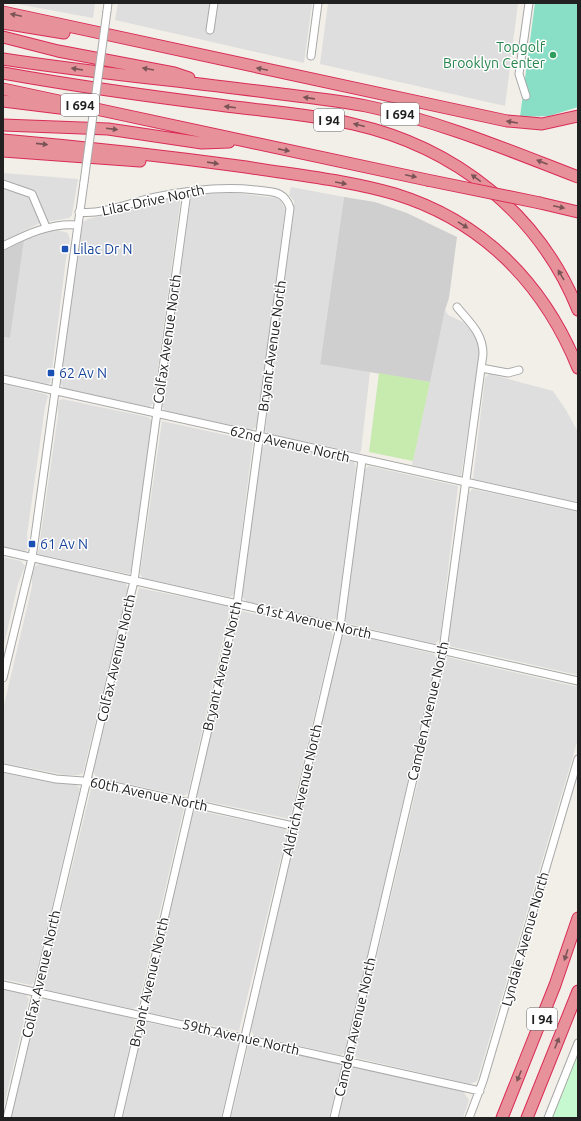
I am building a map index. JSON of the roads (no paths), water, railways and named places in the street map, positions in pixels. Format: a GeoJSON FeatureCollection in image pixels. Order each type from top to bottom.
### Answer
{"type":"FeatureCollection","features":[{"type":"Feature","properties":{"kind":"highway"},"geometry":{"type":"LineString","coordinates":[[3,12],[218,60],[511,122],[542,124],[578,116]]}},
{"type":"Feature","properties":{"kind":"highway"},"geometry":{"type":"LineString","coordinates":[[3,23],[218,60]]}},
{"type":"Feature","properties":{"kind":"highway"},"geometry":{"type":"LineString","coordinates":[[3,36],[58,50],[174,73],[213,85]]}},
{"type":"Feature","properties":{"kind":"highway","name":"I 694"},"geometry":{"type":"LineString","coordinates":[[3,59],[118,76],[213,85],[365,106],[424,120],[476,137],[578,177]]}},
{"type":"Feature","properties":{"kind":"highway","name":"I 94"},"geometry":{"type":"LineString","coordinates":[[3,73],[157,98],[339,121],[377,130],[410,142],[438,154],[467,171],[508,204],[550,256],[571,293],[578,310]]}},
{"type":"Feature","properties":{"kind":"highway","name":"I 694"},"geometry":{"type":"LineString","coordinates":[[3,88],[246,142],[578,212]]}},
{"type":"Feature","properties":{"kind":"highway"},"geometry":{"type":"LineString","coordinates":[[3,101],[156,122]]}},
{"type":"Feature","properties":{"kind":"highway"},"geometry":{"type":"LineString","coordinates":[[3,124],[108,128],[202,143],[246,142]]}},
{"type":"Feature","properties":{"kind":"highway"},"geometry":{"type":"LineString","coordinates":[[3,140],[188,159],[317,178],[383,191],[423,204],[448,216],[492,245],[507,259],[534,290],[557,324],[578,368]]}},
{"type":"Feature","properties":{"kind":"highway"},"geometry":{"type":"LineString","coordinates":[[3,151],[169,164],[188,159]]}},
{"type":"Feature","properties":{"kind":"highway","name":"I 94"},"geometry":{"type":"LineString","coordinates":[[502,1118],[555,985],[578,918]]}},
{"type":"Feature","properties":{"kind":"highway","name":"I 94"},"geometry":{"type":"LineString","coordinates":[[527,1118],[578,991]]}},
{"type":"Feature","properties":{"kind":"street"},"geometry":{"type":"LineString","coordinates":[[210,30],[214,3]]}},
{"type":"Feature","properties":{"kind":"street"},"geometry":{"type":"LineString","coordinates":[[311,56],[318,3]]}},
{"type":"Feature","properties":{"kind":"street"},"geometry":{"type":"LineString","coordinates":[[526,96],[519,74],[529,3]]}},
{"type":"Feature","properties":{"kind":"street"},"geometry":{"type":"LineString","coordinates":[[3,678],[32,558],[107,7]]}},
{"type":"Feature","properties":{"kind":"street"},"geometry":{"type":"LineString","coordinates":[[3,184],[32,194],[46,227]]}},
{"type":"Feature","properties":{"kind":"street","name":"Lilac Drive North"},"geometry":{"type":"LineString","coordinates":[[79,212],[96,212],[156,196],[213,188],[238,188],[270,191],[285,196],[290,208]]}},
{"type":"Feature","properties":{"kind":"street","name":"Colfax Avenue North"},"geometry":{"type":"LineString","coordinates":[[7,1118],[134,581],[187,192]]}},
{"type":"Feature","properties":{"kind":"street","name":"Bryant Avenue North"},"geometry":{"type":"LineString","coordinates":[[118,1118],[237,604],[290,208]]}},
{"type":"Feature","properties":{"kind":"street"},"geometry":{"type":"LineString","coordinates":[[3,246],[46,227],[57,224],[77,225]]}},
{"type":"Feature","properties":{"kind":"street","name":"Camden Avenue North"},"geometry":{"type":"LineString","coordinates":[[334,1118],[443,650],[465,482],[468,475],[481,368],[482,341],[477,330],[457,308]]}},
{"type":"Feature","properties":{"kind":"street"},"geometry":{"type":"LineString","coordinates":[[481,368],[508,373],[519,370]]}},
{"type":"Feature","properties":{"kind":"street","name":"62nd Avenue North"},"geometry":{"type":"LineString","coordinates":[[3,379],[578,508]]}},
{"type":"Feature","properties":{"kind":"street","name":"Aldrich Avenue North"},"geometry":{"type":"LineString","coordinates":[[226,1118],[340,627],[362,460]]}},
{"type":"Feature","properties":{"kind":"street","name":"61st Avenue North"},"geometry":{"type":"LineString","coordinates":[[3,552],[578,680]]}},
{"type":"Feature","properties":{"kind":"street","name":"Lyndale Avenue North"},"geometry":{"type":"LineString","coordinates":[[469,1118],[480,1091],[578,759]]}},
{"type":"Feature","properties":{"kind":"street","name":"60th Avenue North"},"geometry":{"type":"LineString","coordinates":[[3,768],[56,779],[87,781],[190,802],[293,826]]}},
{"type":"Feature","properties":{"kind":"street","name":"59th Avenue North"},"geometry":{"type":"LineString","coordinates":[[3,985],[348,1060],[480,1091]]}},
{"type":"Feature","properties":{"kind":"street"},"geometry":{"type":"LineString","coordinates":[[548,1118],[578,1043]]}},
{"type":"Feature","properties":{"kind":"place","name":"Topgolf Brooklyn Center"},"geometry":{"type":"Point","coordinates":[553,55]}},
{"type":"Feature","properties":{"kind":"place","name":"Lilac Dr N"},"geometry":{"type":"Point","coordinates":[65,249]}},
{"type":"Feature","properties":{"kind":"place","name":"62 Av N"},"geometry":{"type":"Point","coordinates":[51,373]}},
{"type":"Feature","properties":{"kind":"place","name":"61 Av N"},"geometry":{"type":"Point","coordinates":[32,544]}}]}
